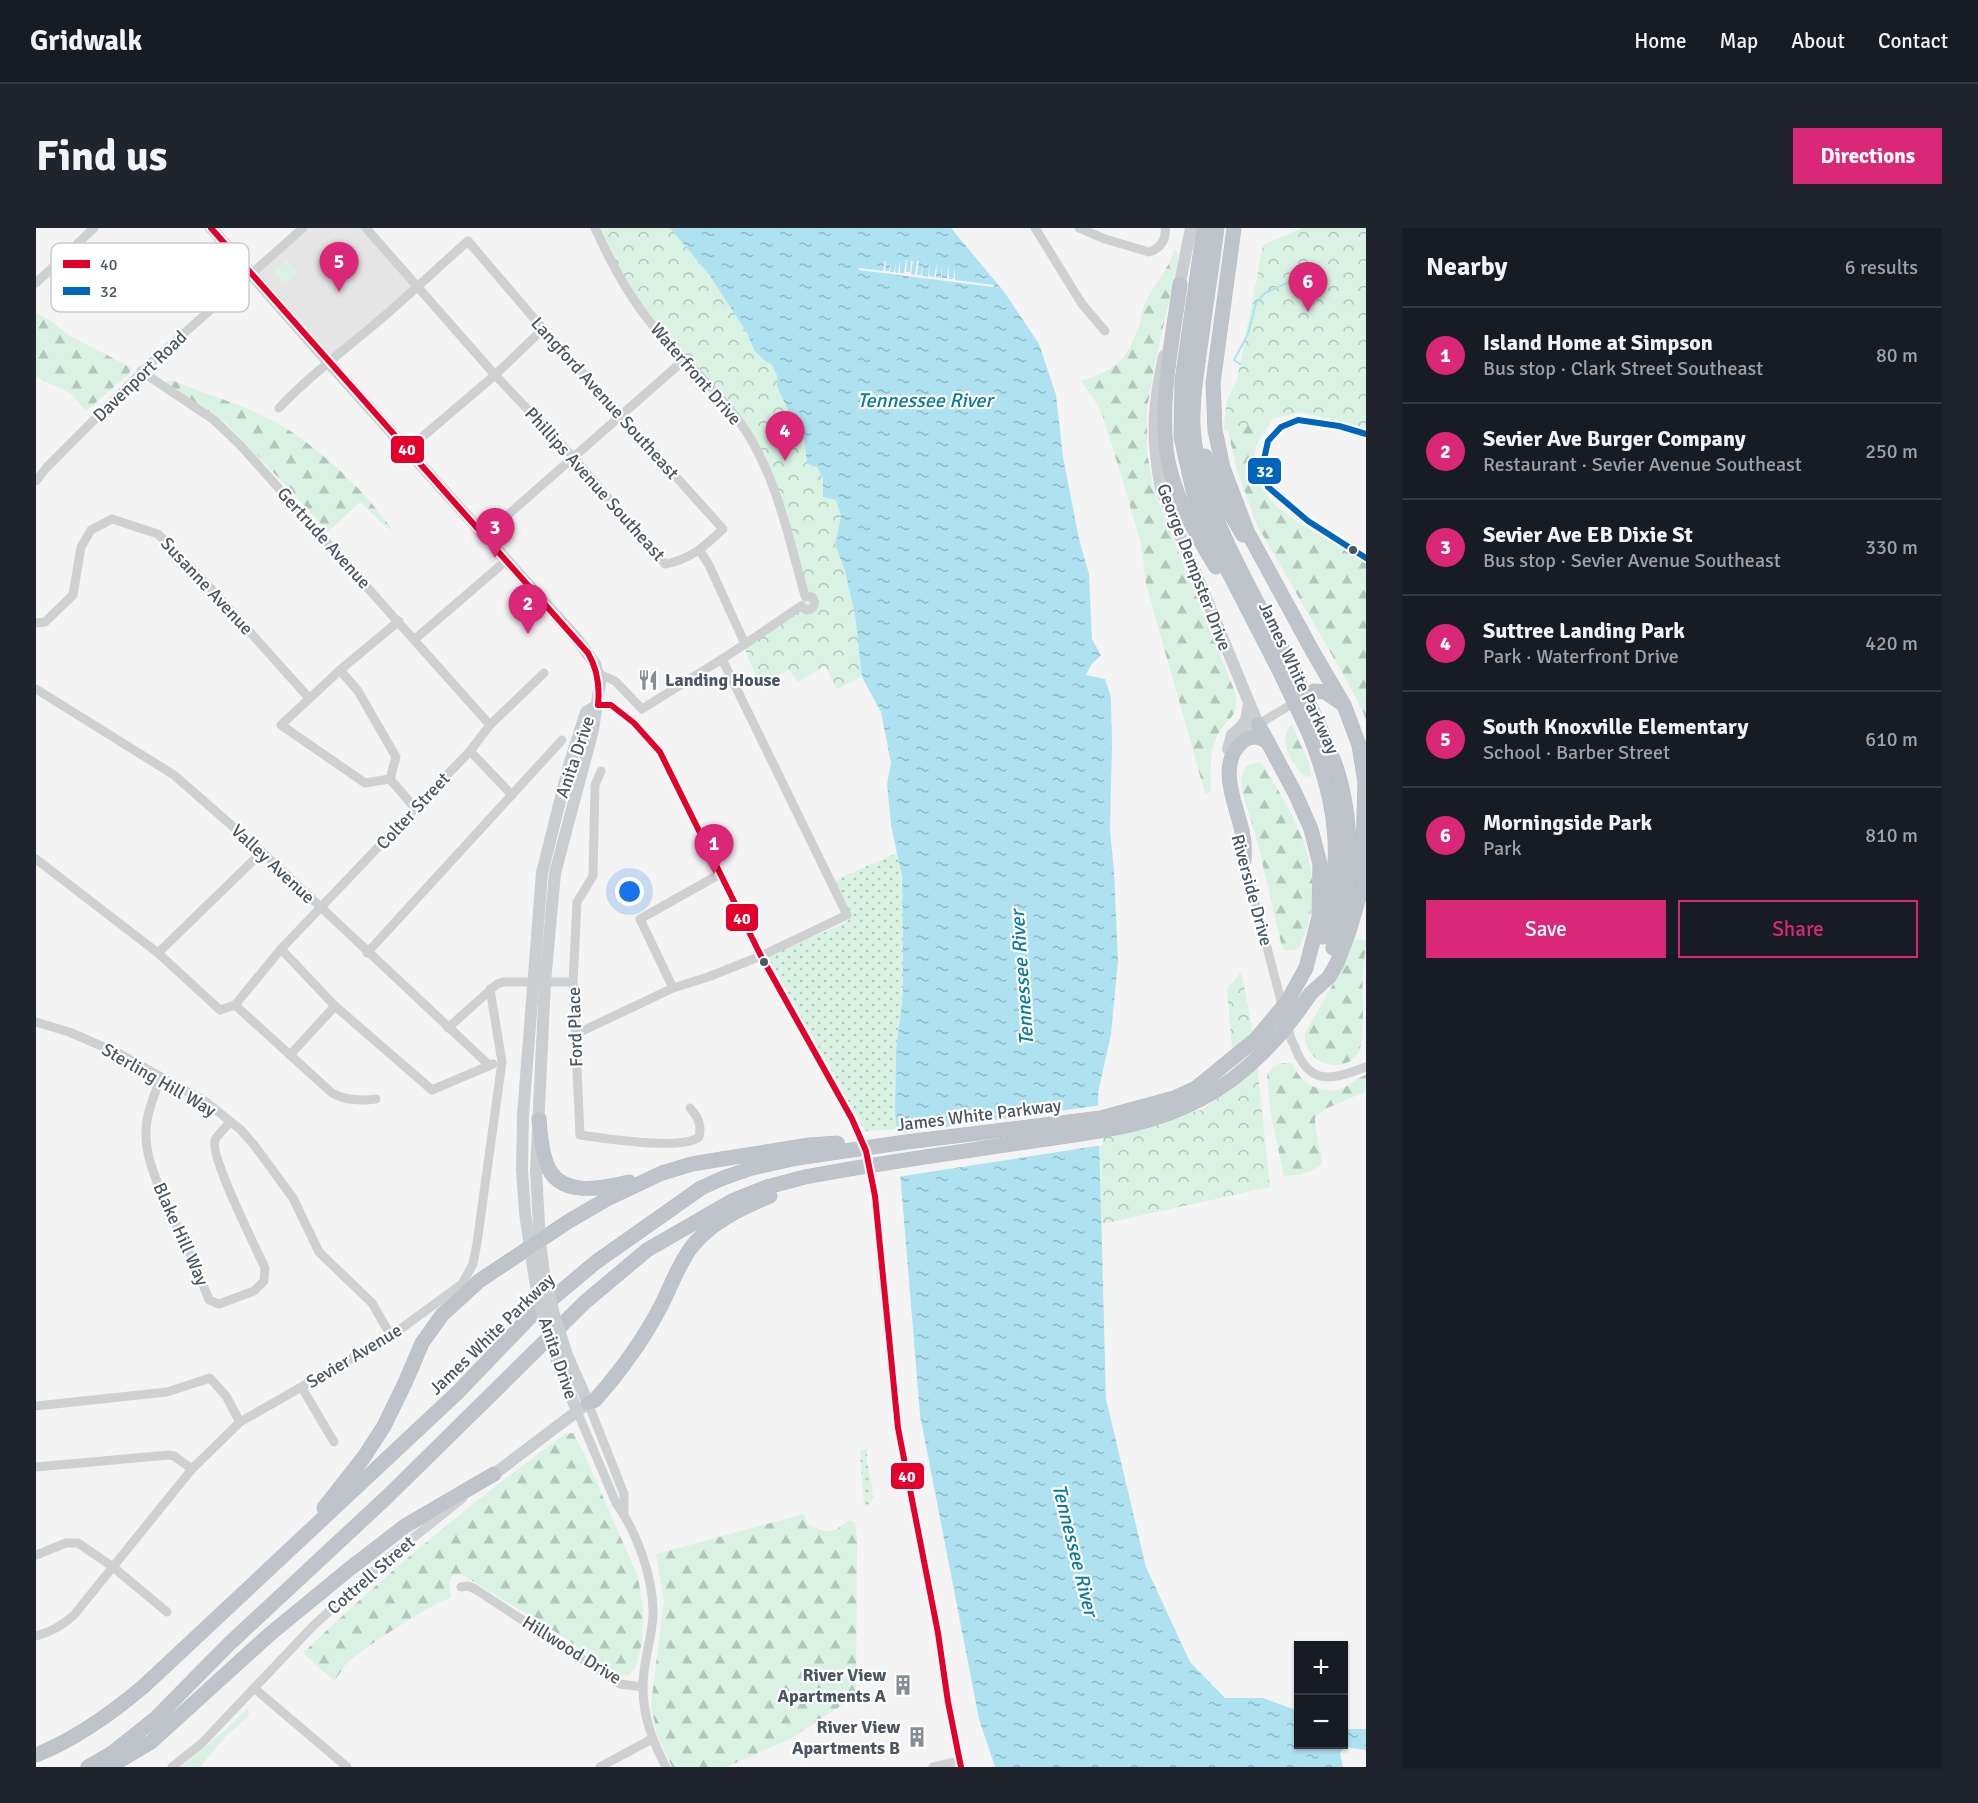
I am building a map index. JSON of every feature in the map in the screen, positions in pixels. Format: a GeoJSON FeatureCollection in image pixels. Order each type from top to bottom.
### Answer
{"type":"FeatureCollection","features":[{"type":"Feature","properties":{"kind":"highway","name":"James White Parkway"},"geometry":{"type":"LineString","coordinates":[[1204,228],[1182,381],[1181,437],[1193,490],[1206,528],[1269,651],[1285,669]]}},
{"type":"Feature","properties":{"kind":"highway","name":"James White Parkway"},"geometry":{"type":"LineString","coordinates":[[734,1206],[787,1190],[805,1177],[1099,1131],[1155,1118],[1200,1100],[1233,1080],[1270,1047],[1297,1014],[1328,961],[1345,904],[1348,874],[1348,827],[1335,766],[1313,728],[1215,516],[1203,480],[1193,427],[1195,382],[1217,228]]}},
{"type":"Feature","properties":{"kind":"highway"},"geometry":{"type":"LineString","coordinates":[[1234,228],[1213,383],[1215,430],[1223,468],[1247,531],[1344,705],[1359,745],[1365,782],[1362,887],[1349,931],[1336,963],[1329,976],[1311,993]]}},
{"type":"Feature","properties":{"kind":"highway"},"geometry":{"type":"LineString","coordinates":[[1180,284],[1165,402],[1166,450],[1175,484],[1196,533],[1269,651]]}},
{"type":"Feature","properties":{"kind":"highway"},"geometry":{"type":"LineString","coordinates":[[1195,382],[1205,454],[1219,494],[1234,522],[1275,582]]}},
{"type":"Feature","properties":{"kind":"highway"},"geometry":{"type":"LineString","coordinates":[[1314,691],[1325,692],[1344,705]]}},
{"type":"Feature","properties":{"kind":"highway"},"geometry":{"type":"LineString","coordinates":[[1258,724],[1295,793],[1311,829],[1320,864],[1318,916],[1306,968]]}},
{"type":"Feature","properties":{"kind":"highway","name":"James White Parkway"},"geometry":{"type":"LineString","coordinates":[[36,1755],[99,1722],[124,1703],[457,1393],[536,1312],[596,1262],[701,1188],[752,1168],[797,1158],[1101,1118],[1174,1098],[1196,1088],[1256,1039],[1287,1002],[1321,941],[1330,912],[1335,874],[1335,835],[1328,785],[1313,728]]}},
{"type":"Feature","properties":{"kind":"highway"},"geometry":{"type":"LineString","coordinates":[[1244,860],[1244,837],[1230,783],[1230,763],[1236,749],[1246,739],[1258,737],[1268,742]]}},
{"type":"Feature","properties":{"kind":"highway"},"geometry":{"type":"LineString","coordinates":[[538,1119],[546,1164],[556,1179],[570,1187],[592,1190],[692,1164],[722,1159],[810,1146],[906,1142]]}},
{"type":"Feature","properties":{"kind":"highway"},"geometry":{"type":"LineString","coordinates":[[294,1546],[364,1457],[384,1426],[422,1343],[442,1316],[479,1281],[569,1221],[607,1199],[663,1173]]}},
{"type":"Feature","properties":{"kind":"highway"},"geometry":{"type":"LineString","coordinates":[[583,1407],[595,1400],[624,1365],[659,1309],[690,1249],[734,1206]]}},
{"type":"Feature","properties":{"kind":"highway"},"geometry":{"type":"LineString","coordinates":[[88,1767],[112,1753],[156,1718],[229,1644],[388,1496],[585,1302],[647,1250],[734,1206]]}},
{"type":"Feature","properties":{"kind":"highway"},"geometry":{"type":"LineString","coordinates":[[109,1767],[151,1742],[270,1634],[405,1526],[494,1474]]}},
{"type":"Feature","properties":{"kind":"main road"},"geometry":{"type":"LineString","coordinates":[[211,228],[225,243]]}},
{"type":"Feature","properties":{"kind":"main road","name":"George Dempster Drive"},"geometry":{"type":"LineString","coordinates":[[1191,228],[1155,403],[1153,427],[1155,458],[1161,489],[1258,724]]}},
{"type":"Feature","properties":{"kind":"main road"},"geometry":{"type":"LineString","coordinates":[[249,270],[588,653],[599,674],[598,705]]}},
{"type":"Feature","properties":{"kind":"main road"},"geometry":{"type":"LineString","coordinates":[[1228,750],[1232,735],[1246,720],[1249,704]]}},
{"type":"Feature","properties":{"kind":"main road","name":"Anita Drive"},"geometry":{"type":"LineString","coordinates":[[534,1245],[542,873],[568,765],[586,712],[598,705]]}},
{"type":"Feature","properties":{"kind":"main road","name":"Anita Drive"},"geometry":{"type":"LineString","coordinates":[[539,982],[523,1115],[522,1170],[544,1321],[558,1365],[583,1407]]}},
{"type":"Feature","properties":{"kind":"main road","name":"Anita Drive"},"geometry":{"type":"LineString","coordinates":[[539,1277],[553,1311],[583,1407]]}},
{"type":"Feature","properties":{"kind":"main road","name":"Cottrell Street"},"geometry":{"type":"LineString","coordinates":[[494,1474],[583,1407]]}},
{"type":"Feature","properties":{"kind":"street"},"geometry":{"type":"LineString","coordinates":[[78,243],[94,228]]}},
{"type":"Feature","properties":{"kind":"street","name":"Davenport Road"},"geometry":{"type":"LineString","coordinates":[[249,276],[303,228]]}},
{"type":"Feature","properties":{"kind":"street","name":"Phillips Avenue Southeast"},"geometry":{"type":"LineString","coordinates":[[366,228],[495,375],[573,457],[665,564],[678,562],[700,551]]}},
{"type":"Feature","properties":{"kind":"street","name":"Waterfront Drive"},"geometry":{"type":"LineString","coordinates":[[595,228],[613,266],[634,301],[652,325],[734,415],[761,457],[778,502],[805,596],[812,597],[815,601],[811,609],[806,610],[801,606],[745,644]]}},
{"type":"Feature","properties":{"kind":"street"},"geometry":{"type":"LineString","coordinates":[[1035,228],[1082,304],[1105,331]]}},
{"type":"Feature","properties":{"kind":"street"},"geometry":{"type":"LineString","coordinates":[[1079,228],[1105,239],[1149,252],[1156,250],[1162,244],[1165,228]]}},
{"type":"Feature","properties":{"kind":"street","name":"Langford Avenue Southeast"},"geometry":{"type":"LineString","coordinates":[[417,286],[468,241],[543,329],[723,529],[700,551]]}},
{"type":"Feature","properties":{"kind":"street"},"geometry":{"type":"LineString","coordinates":[[36,283],[51,269]]}},
{"type":"Feature","properties":{"kind":"street"},"geometry":{"type":"LineString","coordinates":[[279,408],[417,286]]}},
{"type":"Feature","properties":{"kind":"street","name":"Davenport Road"},"geometry":{"type":"LineString","coordinates":[[36,482],[141,371],[208,312]]}},
{"type":"Feature","properties":{"kind":"street"},"geometry":{"type":"LineString","coordinates":[[407,450],[495,375],[543,329]]}},
{"type":"Feature","properties":{"kind":"street"},"geometry":{"type":"LineString","coordinates":[[485,535],[684,360]]}},
{"type":"Feature","properties":{"kind":"street","name":"Gertrude Avenue"},"geometry":{"type":"LineString","coordinates":[[141,371],[214,420],[241,446],[490,724]]}},
{"type":"Feature","properties":{"kind":"street"},"geometry":{"type":"LineString","coordinates":[[1366,434],[1339,426],[1298,420],[1281,427],[1268,441],[1263,464],[1268,487],[1308,521],[1366,558]]}},
{"type":"Feature","properties":{"kind":"street","name":"Susanne Avenue"},"geometry":{"type":"LineString","coordinates":[[36,623],[45,622],[73,595],[81,547],[92,530],[112,519],[158,534],[214,592],[309,698]]}},
{"type":"Feature","properties":{"kind":"street"},"geometry":{"type":"LineString","coordinates":[[599,674],[615,681],[642,709],[745,644],[709,564],[700,551]]}},
{"type":"Feature","properties":{"kind":"street"},"geometry":{"type":"LineString","coordinates":[[415,639],[507,560]]}},
{"type":"Feature","properties":{"kind":"street"},"geometry":{"type":"LineString","coordinates":[[390,779],[365,783],[281,725],[340,670],[399,621]]}},
{"type":"Feature","properties":{"kind":"street"},"geometry":{"type":"LineString","coordinates":[[1228,750],[1240,736],[1314,691],[1320,682],[1320,674],[1313,652]]}},
{"type":"Feature","properties":{"kind":"street"},"geometry":{"type":"LineString","coordinates":[[576,1034],[673,988],[760,956],[847,915],[722,659]]}},
{"type":"Feature","properties":{"kind":"street"},"geometry":{"type":"LineString","coordinates":[[340,670],[358,692],[396,757],[390,779]]}},
{"type":"Feature","properties":{"kind":"street","name":"Colter Street"},"geometry":{"type":"LineString","coordinates":[[235,1005],[281,949],[470,751],[490,724],[544,673]]}},
{"type":"Feature","properties":{"kind":"street","name":"Valley Avenue"},"geometry":{"type":"LineString","coordinates":[[36,688],[174,774],[262,852],[489,1065]]}},
{"type":"Feature","properties":{"kind":"street"},"geometry":{"type":"LineString","coordinates":[[598,705],[610,705],[647,736],[660,752],[760,956],[852,1119],[870,1165],[898,1428],[938,1628],[948,1702],[961,1764],[933,1767]]}},
{"type":"Feature","properties":{"kind":"street"},"geometry":{"type":"LineString","coordinates":[[367,952],[562,740]]}},
{"type":"Feature","properties":{"kind":"street","name":"Riverside Drive"},"geometry":{"type":"LineString","coordinates":[[1228,750],[1223,779],[1291,1039],[1302,1062],[1312,1071],[1327,1077],[1341,1076],[1366,1067]]}},
{"type":"Feature","properties":{"kind":"street"},"geometry":{"type":"LineString","coordinates":[[470,751],[512,795]]}},
{"type":"Feature","properties":{"kind":"street","name":"Ford Place"},"geometry":{"type":"LineString","coordinates":[[601,771],[595,785],[593,876],[577,902],[573,982],[580,1135],[626,1141],[687,1143],[699,1137],[700,1131],[697,1116],[690,1108]]}},
{"type":"Feature","properties":{"kind":"street"},"geometry":{"type":"LineString","coordinates":[[390,779],[415,808]]}},
{"type":"Feature","properties":{"kind":"street"},"geometry":{"type":"LineString","coordinates":[[158,953],[262,852]]}},
{"type":"Feature","properties":{"kind":"street"},"geometry":{"type":"LineString","coordinates":[[36,859],[158,953],[220,1010],[235,1005],[332,1093],[341,1098],[361,1101],[376,1099]]}},
{"type":"Feature","properties":{"kind":"street"},"geometry":{"type":"LineString","coordinates":[[673,988],[640,919],[720,874]]}},
{"type":"Feature","properties":{"kind":"street"},"geometry":{"type":"LineString","coordinates":[[281,949],[335,1006],[432,1090],[489,1065],[502,1062]]}},
{"type":"Feature","properties":{"kind":"street"},"geometry":{"type":"LineString","coordinates":[[448,1028],[490,989],[503,982],[573,982]]}},
{"type":"Feature","properties":{"kind":"street","name":"Sevier Avenue"},"geometry":{"type":"LineString","coordinates":[[36,1636],[61,1626],[74,1615],[192,1469],[240,1422],[390,1335],[462,1284],[473,1264],[502,1062],[490,989]]}},
{"type":"Feature","properties":{"kind":"street"},"geometry":{"type":"LineString","coordinates":[[290,1055],[335,1006]]}},
{"type":"Feature","properties":{"kind":"street","name":"Sterling Hill Way"},"geometry":{"type":"LineString","coordinates":[[36,1022],[69,1032],[108,1049],[206,1102],[230,1122],[254,1145],[293,1198],[319,1252],[372,1303],[390,1335]]}},
{"type":"Feature","properties":{"kind":"street","name":"Blake Hill Way"},"geometry":{"type":"LineString","coordinates":[[161,1077],[149,1110],[146,1136],[151,1160],[158,1185],[209,1300],[219,1304],[254,1291],[264,1281],[265,1268],[219,1166],[215,1141],[230,1122]]}},
{"type":"Feature","properties":{"kind":"street"},"geometry":{"type":"LineString","coordinates":[[36,1406],[167,1392],[210,1378],[226,1396],[240,1422]]}},
{"type":"Feature","properties":{"kind":"street"},"geometry":{"type":"LineString","coordinates":[[302,1388],[334,1442]]}},
{"type":"Feature","properties":{"kind":"street","name":"Anita Drive"},"geometry":{"type":"LineString","coordinates":[[583,1407],[624,1494],[624,1515],[649,1577],[653,1596],[651,1633],[643,1687]]}},
{"type":"Feature","properties":{"kind":"street"},"geometry":{"type":"LineString","coordinates":[[36,1467],[169,1455],[192,1469]]}},
{"type":"Feature","properties":{"kind":"street","name":"Cottrell Street"},"geometry":{"type":"LineString","coordinates":[[172,1767],[202,1743],[314,1625],[388,1558],[494,1474]]}},
{"type":"Feature","properties":{"kind":"street"},"geometry":{"type":"LineString","coordinates":[[36,1555],[66,1543],[78,1543],[113,1567],[167,1612]]}},
{"type":"Feature","properties":{"kind":"street","name":"Hillwood Drive"},"geometry":{"type":"LineString","coordinates":[[461,1587],[468,1586],[475,1589],[620,1684],[643,1687],[647,1721],[652,1739],[666,1767]]}},
{"type":"Feature","properties":{"kind":"street"},"geometry":{"type":"LineString","coordinates":[[254,1688],[347,1767]]}},
{"type":"Feature","properties":{"kind":"street"},"geometry":{"type":"LineString","coordinates":[[600,1767],[652,1739]]}},
{"type":"Feature","properties":{"kind":"shaded area"},"geometry":{"type":"Polygon","coordinates":[[[303,228],[366,228],[417,286],[329,362],[252,273],[303,228]]]}},
{"type":"Feature","properties":{"kind":"green space"},"geometry":{"type":"Polygon","coordinates":[[[595,228],[670,228],[710,276],[747,333],[754,350],[772,364],[777,376],[777,387],[792,418],[803,428],[807,464],[817,467],[823,478],[823,497],[836,500],[841,516],[835,544],[845,571],[855,615],[862,677],[837,689],[825,666],[798,682],[789,670],[761,685],[746,653],[745,644],[800,604],[802,597],[778,502],[739,421],[652,325],[595,228]]]}},
{"type":"Feature","properties":{"kind":"green space"},"geometry":{"type":"Polygon","coordinates":[[[1302,228],[1366,228],[1366,428],[1301,412],[1224,431],[1226,403],[1237,380],[1263,245],[1302,228]]]}},
{"type":"Feature","properties":{"kind":"green space"},"geometry":{"type":"Polygon","coordinates":[[[1174,250],[1177,251],[1178,260],[1147,408],[1147,453],[1154,491],[1235,692],[1234,714],[1220,731],[1212,751],[1209,793],[1205,793],[1146,584],[1141,544],[1122,478],[1102,414],[1081,381],[1112,368],[1130,348],[1145,302],[1166,269],[1174,250]]]}},
{"type":"Feature","properties":{"kind":"green space"},"geometry":{"type":"Polygon","coordinates":[[[288,260],[298,273],[285,284],[274,271],[288,260]]]}},
{"type":"Feature","properties":{"kind":"green space"},"geometry":{"type":"Polygon","coordinates":[[[36,313],[53,322],[68,335],[128,366],[131,368],[129,374],[86,411],[70,393],[36,377],[36,313]]]}},
{"type":"Feature","properties":{"kind":"green space"},"geometry":{"type":"Polygon","coordinates":[[[166,381],[174,381],[248,409],[296,435],[351,481],[393,531],[360,502],[328,532],[225,422],[169,386],[166,381]]]}},
{"type":"Feature","properties":{"kind":"green space"},"geometry":{"type":"Polygon","coordinates":[[[1270,420],[1271,423],[1262,435],[1255,453],[1257,474],[1268,496],[1294,520],[1366,564],[1366,721],[1347,681],[1257,525],[1236,467],[1228,430],[1270,420]]]}},
{"type":"Feature","properties":{"kind":"green space"},"geometry":{"type":"Polygon","coordinates":[[[1292,724],[1309,763],[1311,776],[1306,777],[1301,772],[1288,752],[1285,737],[1292,724]]]}},
{"type":"Feature","properties":{"kind":"green space"},"geometry":{"type":"Polygon","coordinates":[[[1259,762],[1264,766],[1289,810],[1307,854],[1312,876],[1312,900],[1308,924],[1298,949],[1285,951],[1281,943],[1257,840],[1242,791],[1241,778],[1246,766],[1259,762]]]}},
{"type":"Feature","properties":{"kind":"green space"},"geometry":{"type":"Polygon","coordinates":[[[897,853],[902,887],[904,942],[903,996],[896,1051],[896,1129],[865,1131],[768,957],[845,923],[851,917],[847,903],[835,880],[897,853]]]}},
{"type":"Feature","properties":{"kind":"green space"},"geometry":{"type":"Polygon","coordinates":[[[1352,940],[1366,941],[1359,1052],[1352,1060],[1343,1064],[1325,1063],[1310,1052],[1305,1033],[1336,979],[1352,940]]]}},
{"type":"Feature","properties":{"kind":"green space"},"geometry":{"type":"Polygon","coordinates":[[[1241,972],[1255,1052],[1270,1187],[1102,1224],[1100,1138],[1156,1125],[1203,1109],[1235,1085],[1227,989],[1241,972]]]}},
{"type":"Feature","properties":{"kind":"green space"},"geometry":{"type":"Polygon","coordinates":[[[1282,1063],[1292,1063],[1305,1082],[1321,1089],[1341,1089],[1366,1075],[1365,1092],[1325,1109],[1315,1118],[1322,1164],[1304,1173],[1284,1176],[1271,1115],[1267,1074],[1273,1067],[1282,1063]]]}},
{"type":"Feature","properties":{"kind":"green space"},"geometry":{"type":"Polygon","coordinates":[[[573,1433],[638,1577],[643,1610],[642,1642],[636,1667],[628,1675],[616,1676],[567,1639],[461,1574],[453,1575],[449,1582],[451,1598],[416,1616],[368,1647],[348,1662],[334,1681],[303,1653],[398,1566],[497,1485],[565,1434],[573,1433]]]}},
{"type":"Feature","properties":{"kind":"green space"},"geometry":{"type":"Polygon","coordinates":[[[868,1448],[867,1463],[873,1493],[869,1507],[864,1505],[860,1451],[868,1448]]]}},
{"type":"Feature","properties":{"kind":"green space"},"geometry":{"type":"Polygon","coordinates":[[[804,1514],[807,1524],[825,1531],[837,1529],[850,1520],[855,1523],[857,1538],[856,1696],[790,1739],[726,1767],[672,1767],[657,1734],[651,1705],[664,1601],[656,1554],[804,1514]]]}},
{"type":"Feature","properties":{"kind":"green space"},"geometry":{"type":"Polygon","coordinates":[[[248,1708],[249,1716],[224,1738],[200,1767],[180,1767],[223,1732],[248,1708]]]}},
{"type":"Feature","properties":{"kind":"water","name":"Tennessee River"},"geometry":{"type":"Polygon","coordinates":[[[670,228],[951,228],[1005,293],[1039,344],[1056,395],[1063,457],[1079,539],[1089,574],[1092,639],[1101,655],[1091,665],[1086,675],[1105,679],[1111,697],[1110,830],[1118,961],[1111,1034],[1098,1093],[1106,1399],[1146,1567],[1190,1662],[1225,1698],[1263,1698],[1294,1710],[1294,1749],[1343,1749],[1340,1753],[1343,1767],[995,1767],[979,1719],[920,1415],[895,1111],[896,1049],[903,996],[903,926],[902,877],[891,825],[887,784],[891,763],[881,712],[862,677],[855,615],[845,571],[835,544],[841,516],[836,500],[823,497],[823,478],[817,467],[807,464],[803,428],[792,418],[777,387],[777,376],[772,365],[754,350],[747,333],[710,276],[670,228]]]}},
{"type":"Feature","properties":{"kind":"water","name":"Tennessee River"},"geometry":{"type":"Polygon","coordinates":[[[1348,1729],[1366,1729],[1366,1750],[1348,1748],[1348,1729]]]}},
{"type":"Feature","properties":{"kind":"pier"},"geometry":{"type":"Polygon","coordinates":[[[900,260],[900,273],[904,273],[907,260],[906,272],[910,272],[911,261],[913,261],[911,274],[915,275],[917,261],[919,261],[917,275],[921,275],[923,262],[922,276],[928,277],[930,262],[929,276],[934,277],[937,263],[936,277],[941,278],[942,264],[942,278],[947,278],[949,265],[949,279],[953,279],[955,267],[955,280],[994,285],[993,287],[859,270],[859,268],[883,271],[886,261],[885,271],[889,271],[891,261],[890,272],[894,272],[896,262],[895,272],[898,273],[900,260]]]}},
{"type":"Feature","properties":{"kind":"pier"},"geometry":{"type":"Polygon","coordinates":[[[1102,1105],[1103,1145],[897,1177],[894,1134],[1102,1105]]]}},
{"type":"Feature","properties":{"kind":"waterway"},"geometry":{"type":"LineString","coordinates":[[1240,364],[1234,360],[1248,334],[1256,303],[1265,293],[1296,279]]}},
{"type":"Feature","properties":{"kind":"transit line","name":"40"},"geometry":{"type":"LineString","coordinates":[[211,228],[224,243]]}},
{"type":"Feature","properties":{"kind":"transit line","name":"40"},"geometry":{"type":"LineString","coordinates":[[249,271],[588,653],[598,678],[598,705],[611,705],[634,723],[660,752],[761,956],[852,1119],[866,1151],[875,1196],[898,1428],[938,1633],[948,1702],[961,1767]]}},
{"type":"Feature","properties":{"kind":"transit line","name":"32"},"geometry":{"type":"LineString","coordinates":[[1366,434],[1339,426],[1298,420],[1281,427],[1268,441],[1263,464],[1268,487],[1308,521],[1366,558]]}},
{"type":"Feature","properties":{"kind":"place","name":"South Knoxville Elementary"},"geometry":{"type":"Point","coordinates":[339,292]}},
{"type":"Feature","properties":{"kind":"place","name":"Morningside Park"},"geometry":{"type":"Point","coordinates":[1308,312]}},
{"type":"Feature","properties":{"kind":"place","name":"Suttree Landing Park"},"geometry":{"type":"Point","coordinates":[785,461]}},
{"type":"Feature","properties":{"kind":"place","name":"Sevier Ave EB Dixie St"},"geometry":{"type":"Point","coordinates":[495,558]}},
{"type":"Feature","properties":{"kind":"place","name":"Sevier Ave Burger Company"},"geometry":{"type":"Point","coordinates":[528,634]}},
{"type":"Feature","properties":{"kind":"place","name":"Landing House"},"geometry":{"type":"Point","coordinates":[648,680]}},
{"type":"Feature","properties":{"kind":"place","name":"Island Home at Simpson"},"geometry":{"type":"Point","coordinates":[714,874]}},
{"type":"Feature","properties":{"kind":"place","name":"River View Apartments A"},"geometry":{"type":"Point","coordinates":[903,1685]}},
{"type":"Feature","properties":{"kind":"place","name":"River View Apartments B"},"geometry":{"type":"Point","coordinates":[917,1737]}}]}
